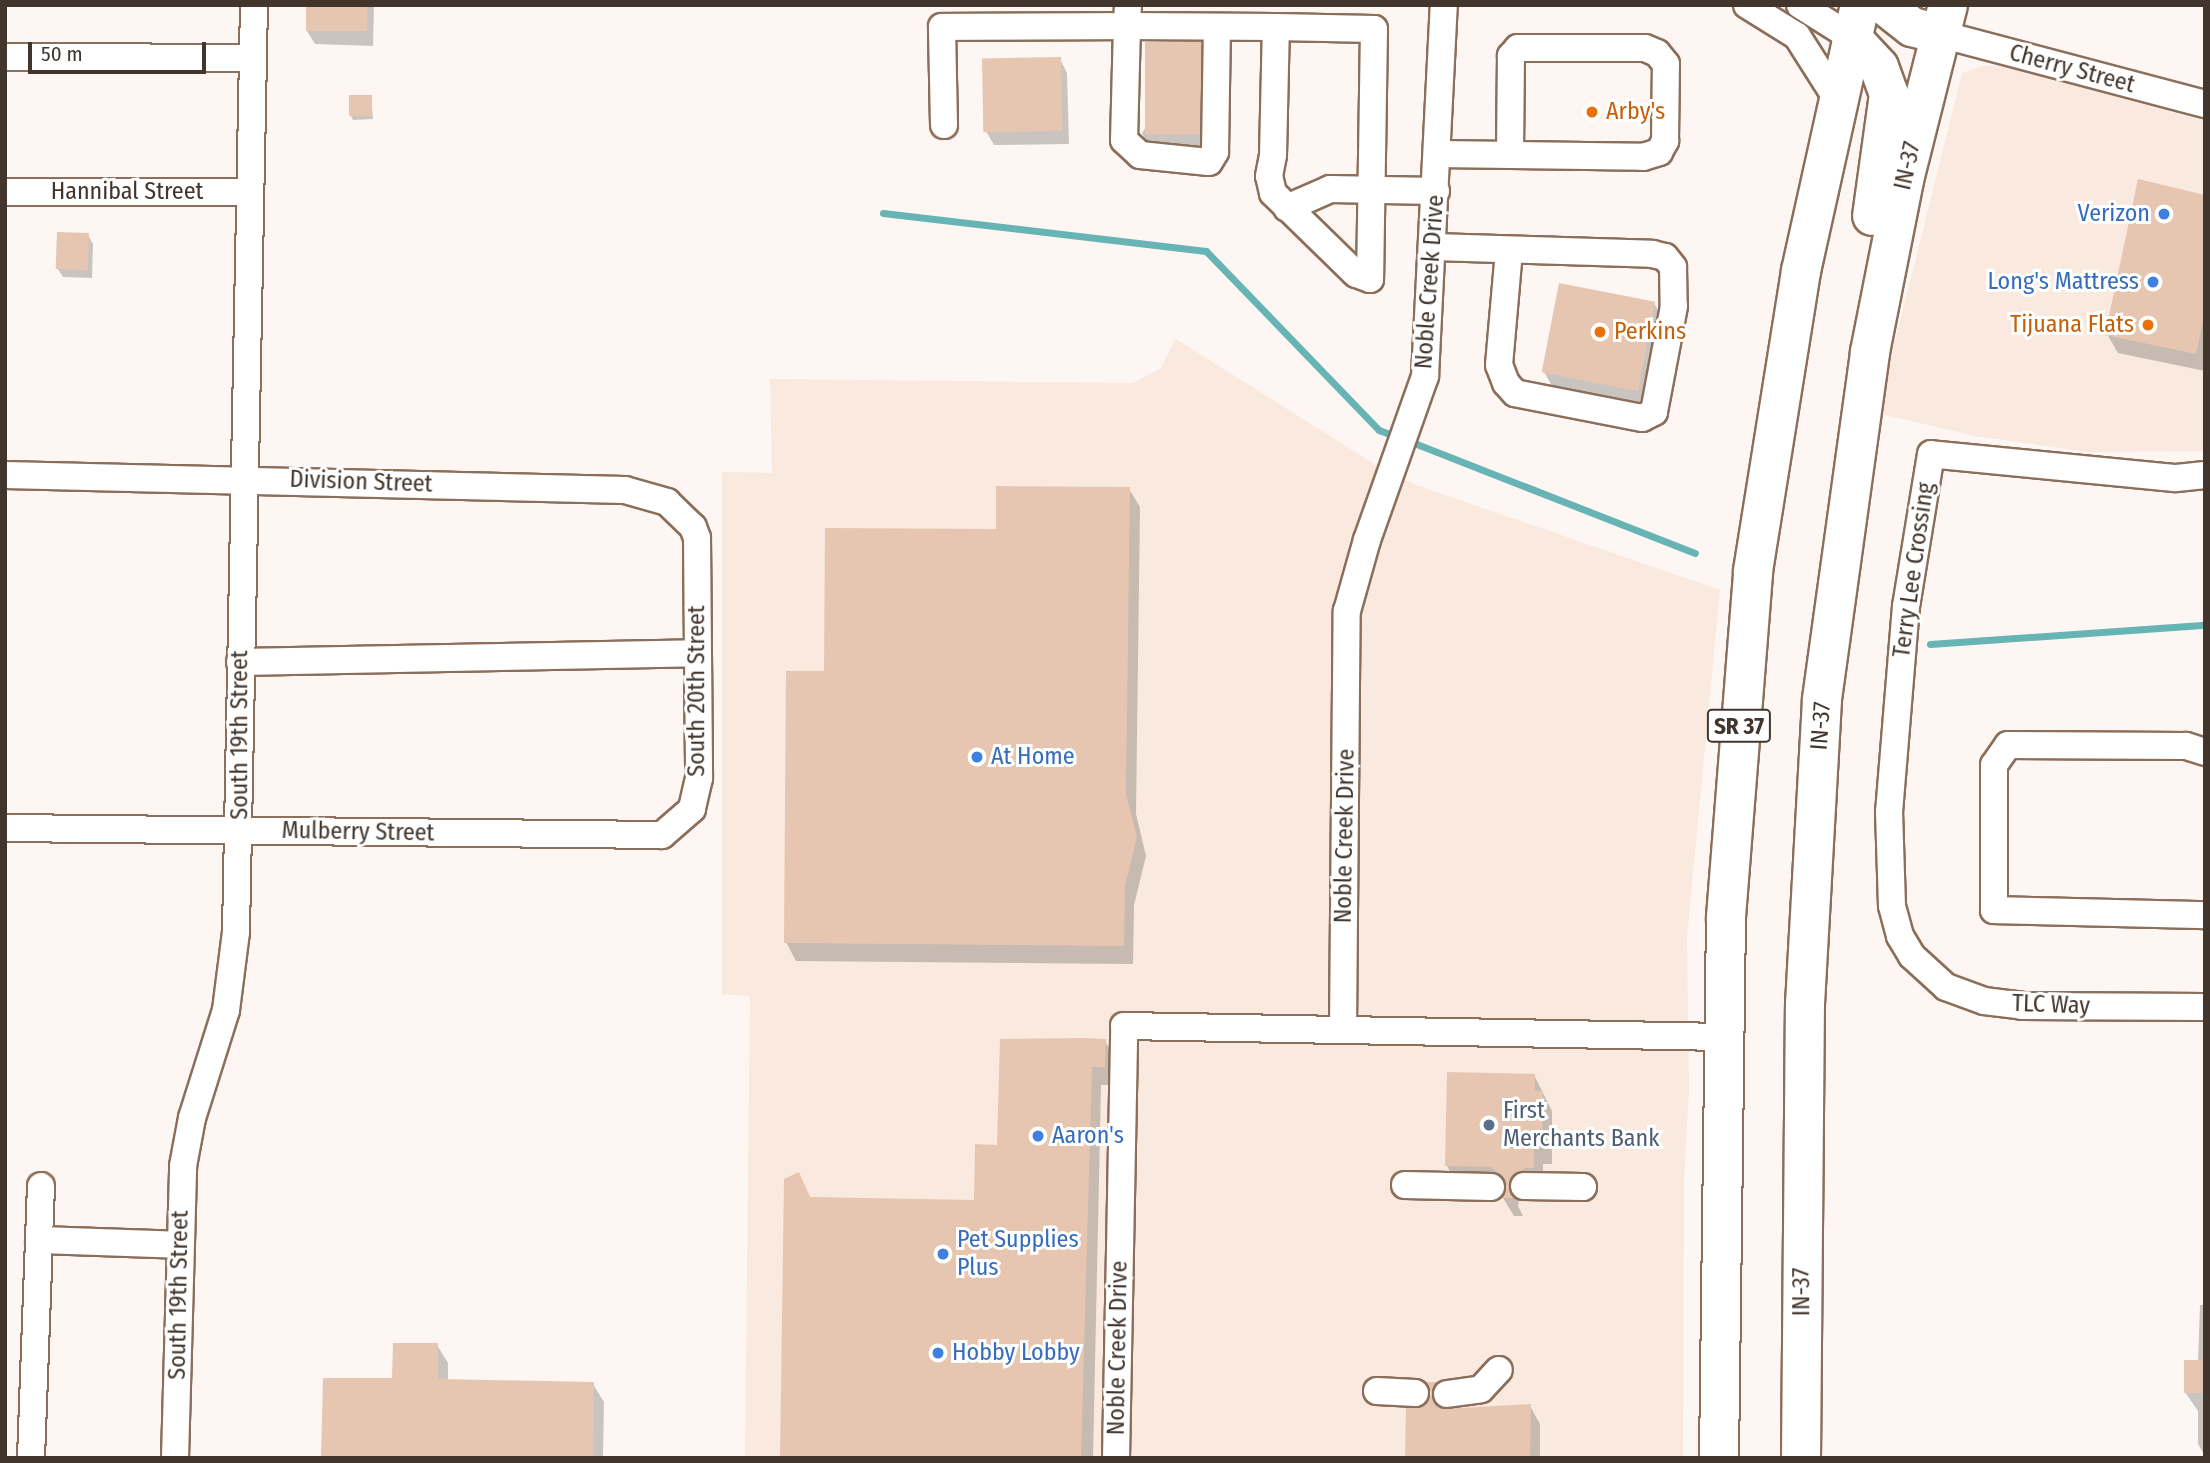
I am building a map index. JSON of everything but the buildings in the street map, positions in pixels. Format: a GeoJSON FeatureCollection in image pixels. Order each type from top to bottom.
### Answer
{"type":"FeatureCollection","features":[{"type":"Feature","properties":{"kind":"highway"},"geometry":{"type":"LineString","coordinates":[[1884,5],[1912,27],[1944,20]]}},
{"type":"Feature","properties":{"kind":"highway","name":"IN-37"},"geometry":{"type":"LineString","coordinates":[[1801,1458],[1805,1004],[1811,858],[1837,566],[1880,301],[1904,180],[1944,20]]}},
{"type":"Feature","properties":{"kind":"highway","name":"SR 37"},"geometry":{"type":"LineString","coordinates":[[1719,1458],[1723,1037],[1733,786],[1753,571],[1801,271],[1856,21]]}},
{"type":"Feature","properties":{"kind":"highway"},"geometry":{"type":"LineString","coordinates":[[1856,21],[1879,66],[1889,94],[1871,223],[1880,301]]}},
{"type":"Feature","properties":{"kind":"street","name":"South 19th Street"},"geometry":{"type":"LineString","coordinates":[[175,1458],[183,1166],[192,1118],[232,981],[239,830],[242,478],[254,5]]}},
{"type":"Feature","properties":{"kind":"street","name":"Noble Creek Drive"},"geometry":{"type":"LineString","coordinates":[[1116,1458],[1124,1026],[1343,1030],[1347,611],[1367,540],[1414,417],[1425,376],[1434,247],[1444,5]]}},
{"type":"Feature","properties":{"kind":"street"},"geometry":{"type":"LineString","coordinates":[[1747,5],[1797,36],[1837,99]]}},
{"type":"Feature","properties":{"kind":"street"},"geometry":{"type":"LineString","coordinates":[[1800,5],[1856,21]]}},
{"type":"Feature","properties":{"kind":"street"},"geometry":{"type":"LineString","coordinates":[[1127,15],[1125,140],[1140,155],[1209,162],[1215,152],[1217,27]]}},
{"type":"Feature","properties":{"kind":"street"},"geometry":{"type":"LineString","coordinates":[[944,125],[942,27],[1127,15],[1217,27],[1276,27],[1374,29],[1374,188],[1370,279],[1356,274],[1273,193],[1269,176],[1276,27]]}},
{"type":"Feature","properties":{"kind":"street","name":"Cherry Street"},"geometry":{"type":"LineString","coordinates":[[1944,20],[2205,103]]}},
{"type":"Feature","properties":{"kind":"street"},"geometry":{"type":"LineString","coordinates":[[1438,154],[1643,157],[1659,152],[1665,142],[1666,64],[1645,48],[1518,48],[1511,56],[1510,155]]}},
{"type":"Feature","properties":{"kind":"street"},"geometry":{"type":"LineString","coordinates":[[5,57],[253,58]]}},
{"type":"Feature","properties":{"kind":"street"},"geometry":{"type":"LineString","coordinates":[[1287,208],[1330,189],[1436,191]]}},
{"type":"Feature","properties":{"kind":"street","name":"Hannibal Street"},"geometry":{"type":"LineString","coordinates":[[5,192],[248,192]]}},
{"type":"Feature","properties":{"kind":"street"},"geometry":{"type":"LineString","coordinates":[[1434,247],[1509,250],[1665,257],[1673,267],[1674,306],[1654,412],[1642,418],[1629,416],[1515,393],[1506,383],[1499,365],[1509,250]]}},
{"type":"Feature","properties":{"kind":"street","name":"Terry Lee Crossing"},"geometry":{"type":"LineString","coordinates":[[1912,956],[1892,906],[1889,811],[1906,606],[1931,454],[2174,478],[2205,475]]}},
{"type":"Feature","properties":{"kind":"street","name":"Division Street"},"geometry":{"type":"LineString","coordinates":[[5,475],[242,478],[640,491],[678,509],[697,538]]}},
{"type":"Feature","properties":{"kind":"street","name":"South 20th Street"},"geometry":{"type":"LineString","coordinates":[[669,833],[692,809],[697,793],[697,538]]}},
{"type":"Feature","properties":{"kind":"street"},"geometry":{"type":"LineString","coordinates":[[240,662],[696,653]]}},
{"type":"Feature","properties":{"kind":"street"},"geometry":{"type":"LineString","coordinates":[[2205,752],[2186,746],[2008,745],[1994,765],[1994,910],[2205,915]]}},
{"type":"Feature","properties":{"kind":"street","name":"Mulberry Street"},"geometry":{"type":"LineString","coordinates":[[5,828],[669,833]]}},
{"type":"Feature","properties":{"kind":"street","name":"TLC Way"},"geometry":{"type":"LineString","coordinates":[[1912,956],[1946,987],[1984,1001],[2022,1006],[2205,1007]]}},
{"type":"Feature","properties":{"kind":"street"},"geometry":{"type":"LineString","coordinates":[[1343,1030],[1723,1037]]}},
{"type":"Feature","properties":{"kind":"street"},"geometry":{"type":"LineString","coordinates":[[1405,1185],[1491,1186]]}},
{"type":"Feature","properties":{"kind":"street"},"geometry":{"type":"LineString","coordinates":[[31,1458],[41,1186]]}},
{"type":"Feature","properties":{"kind":"street"},"geometry":{"type":"LineString","coordinates":[[1524,1186],[1583,1187]]}},
{"type":"Feature","properties":{"kind":"street"},"geometry":{"type":"LineString","coordinates":[[39,1240],[179,1245]]}},
{"type":"Feature","properties":{"kind":"street"},"geometry":{"type":"LineString","coordinates":[[1447,1394],[1481,1389],[1499,1370]]}},
{"type":"Feature","properties":{"kind":"street"},"geometry":{"type":"LineString","coordinates":[[1377,1391],[1415,1393]]}},
{"type":"Feature","properties":{"kind":"shaded area"},"geometry":{"type":"Polygon","coordinates":[[[1983,66],[2003,66],[2205,121],[2205,451],[2088,452],[1975,436],[1877,413],[1962,73],[1983,66]]]}},
{"type":"Feature","properties":{"kind":"shaded area"},"geometry":{"type":"Polygon","coordinates":[[[1176,339],[1379,467],[1416,485],[1720,590],[1687,937],[1689,1089],[1684,1180],[1683,1458],[745,1458],[750,996],[722,994],[722,472],[772,473],[770,379],[1133,383],[1160,369],[1176,339]]]}},
{"type":"Feature","properties":{"kind":"waterway"},"geometry":{"type":"LineString","coordinates":[[883,213],[1206,251],[1379,430],[1397,437]]}},
{"type":"Feature","properties":{"kind":"waterway"},"geometry":{"type":"LineString","coordinates":[[1409,441],[1695,553]]}},
{"type":"Feature","properties":{"kind":"waterway"},"geometry":{"type":"LineString","coordinates":[[1930,644],[2205,625]]}},
{"type":"Feature","properties":{"kind":"place","name":"Arby's"},"geometry":{"type":"Point","coordinates":[1592,112]}},
{"type":"Feature","properties":{"kind":"place","name":"Verizon"},"geometry":{"type":"Point","coordinates":[2164,214]}},
{"type":"Feature","properties":{"kind":"place","name":"Long's Mattress"},"geometry":{"type":"Point","coordinates":[2153,282]}},
{"type":"Feature","properties":{"kind":"place","name":"Tijuana Flats"},"geometry":{"type":"Point","coordinates":[2148,325]}},
{"type":"Feature","properties":{"kind":"place","name":"Perkins"},"geometry":{"type":"Point","coordinates":[1600,332]}},
{"type":"Feature","properties":{"kind":"place","name":"At Home"},"geometry":{"type":"Point","coordinates":[977,757]}},
{"type":"Feature","properties":{"kind":"place","name":"First Merchants Bank"},"geometry":{"type":"Point","coordinates":[1489,1125]}},
{"type":"Feature","properties":{"kind":"place","name":"Aaron's"},"geometry":{"type":"Point","coordinates":[1038,1136]}},
{"type":"Feature","properties":{"kind":"place","name":"Pet Supplies Plus"},"geometry":{"type":"Point","coordinates":[943,1254]}},
{"type":"Feature","properties":{"kind":"place","name":"Hobby Lobby"},"geometry":{"type":"Point","coordinates":[938,1353]}}]}
